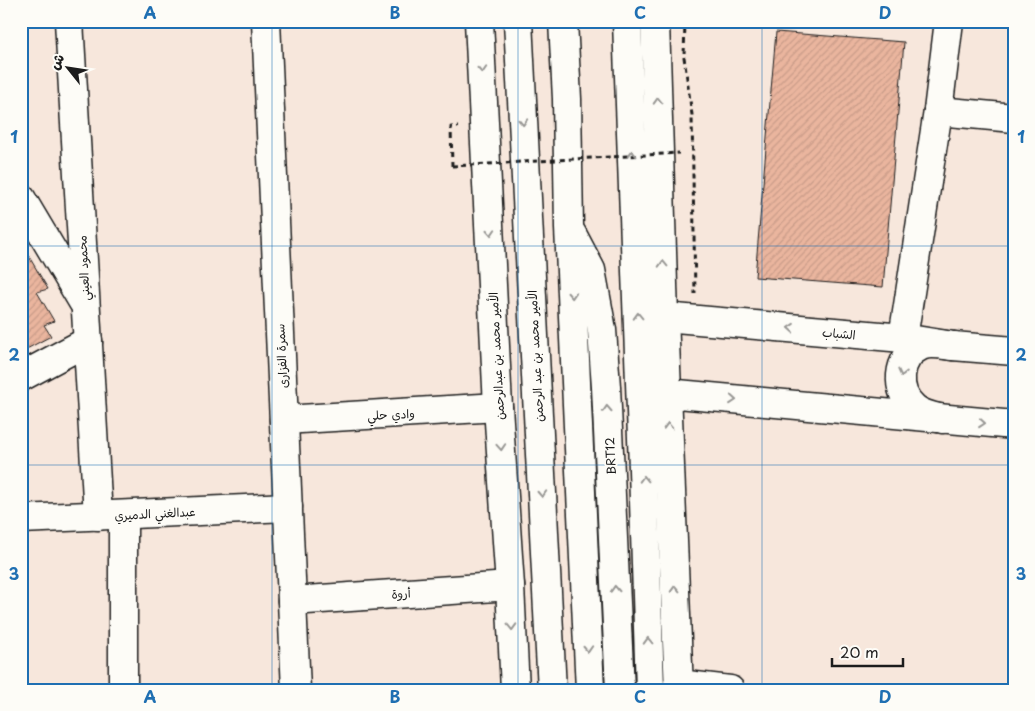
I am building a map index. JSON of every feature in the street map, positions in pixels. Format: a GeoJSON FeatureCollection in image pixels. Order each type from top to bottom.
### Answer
{"type":"FeatureCollection","features":[{"type":"Feature","properties":{"kind":"street","name":"محمود العيني"},"geometry":{"type":"LineString","coordinates":[[69,21],[85,305],[110,515],[123,690]]}},
{"type":"Feature","properties":{"kind":"street","name":"سمرة الفزارى"},"geometry":{"type":"LineString","coordinates":[[266,21],[296,690]]}},
{"type":"Feature","properties":{"kind":"street","name":"الأمير محمد بن عبدالرحمن"},"geometry":{"type":"LineString","coordinates":[[479,21],[498,407],[515,690]]}},
{"type":"Feature","properties":{"kind":"street","name":"الأمير محمد بن عبد الرحمن"},"geometry":{"type":"LineString","coordinates":[[518,21],[552,690]]}},
{"type":"Feature","properties":{"kind":"street","name":"BRT12"},"geometry":{"type":"LineString","coordinates":[[563,21],[567,99],[569,228],[590,690]]}},
{"type":"Feature","properties":{"kind":"street"},"geometry":{"type":"LineString","coordinates":[[626,21],[650,690]]}},
{"type":"Feature","properties":{"kind":"street"},"geometry":{"type":"LineString","coordinates":[[656,21],[664,317],[678,687],[730,690]]}},
{"type":"Feature","properties":{"kind":"street"},"geometry":{"type":"LineString","coordinates":[[903,338],[938,111],[948,21]]}},
{"type":"Feature","properties":{"kind":"street"},"geometry":{"type":"LineString","coordinates":[[938,111],[1014,118]]}},
{"type":"Feature","properties":{"kind":"street"},"geometry":{"type":"LineString","coordinates":[[21,198],[85,305]]}},
{"type":"Feature","properties":{"kind":"street","name":"BRT12"},"geometry":{"type":"LineString","coordinates":[[569,228],[591,270],[602,330],[620,690]]}},
{"type":"Feature","properties":{"kind":"street","name":"الشباب"},"geometry":{"type":"LineString","coordinates":[[664,317],[903,338],[953,346],[1014,351]]}},
{"type":"Feature","properties":{"kind":"street"},"geometry":{"type":"LineString","coordinates":[[21,378],[88,342]]}},
{"type":"Feature","properties":{"kind":"street"},"geometry":{"type":"LineString","coordinates":[[944,419],[929,416],[915,409],[905,398],[900,383],[902,368],[910,354],[922,345],[953,346]]}},
{"type":"Feature","properties":{"kind":"street"},"geometry":{"type":"LineString","coordinates":[[667,393],[1014,425]]}},
{"type":"Feature","properties":{"kind":"street","name":"وادي حلي"},"geometry":{"type":"LineString","coordinates":[[284,420],[498,407]]}},
{"type":"Feature","properties":{"kind":"street","name":"عبدالغني الدميري"},"geometry":{"type":"LineString","coordinates":[[21,519],[288,507]]}},
{"type":"Feature","properties":{"kind":"street","name":"أروة"},"geometry":{"type":"LineString","coordinates":[[292,601],[510,586]]}},
{"type":"Feature","properties":{"kind":"path"},"geometry":{"type":"LineString","coordinates":[[685,21],[684,57],[692,115],[695,320]]}},
{"type":"Feature","properties":{"kind":"path"},"geometry":{"type":"LineString","coordinates":[[463,127],[451,127],[452,166],[679,153]]}},
{"type":"Feature","properties":{"kind":"building"},"geometry":{"type":"Polygon","coordinates":[[[776,32],[904,42],[883,287],[755,277],[776,32]]]}},
{"type":"Feature","properties":{"kind":"building"},"geometry":{"type":"Polygon","coordinates":[[[21,243],[48,289],[37,292],[54,321],[44,325],[51,336],[21,352],[21,243]]]}}]}
